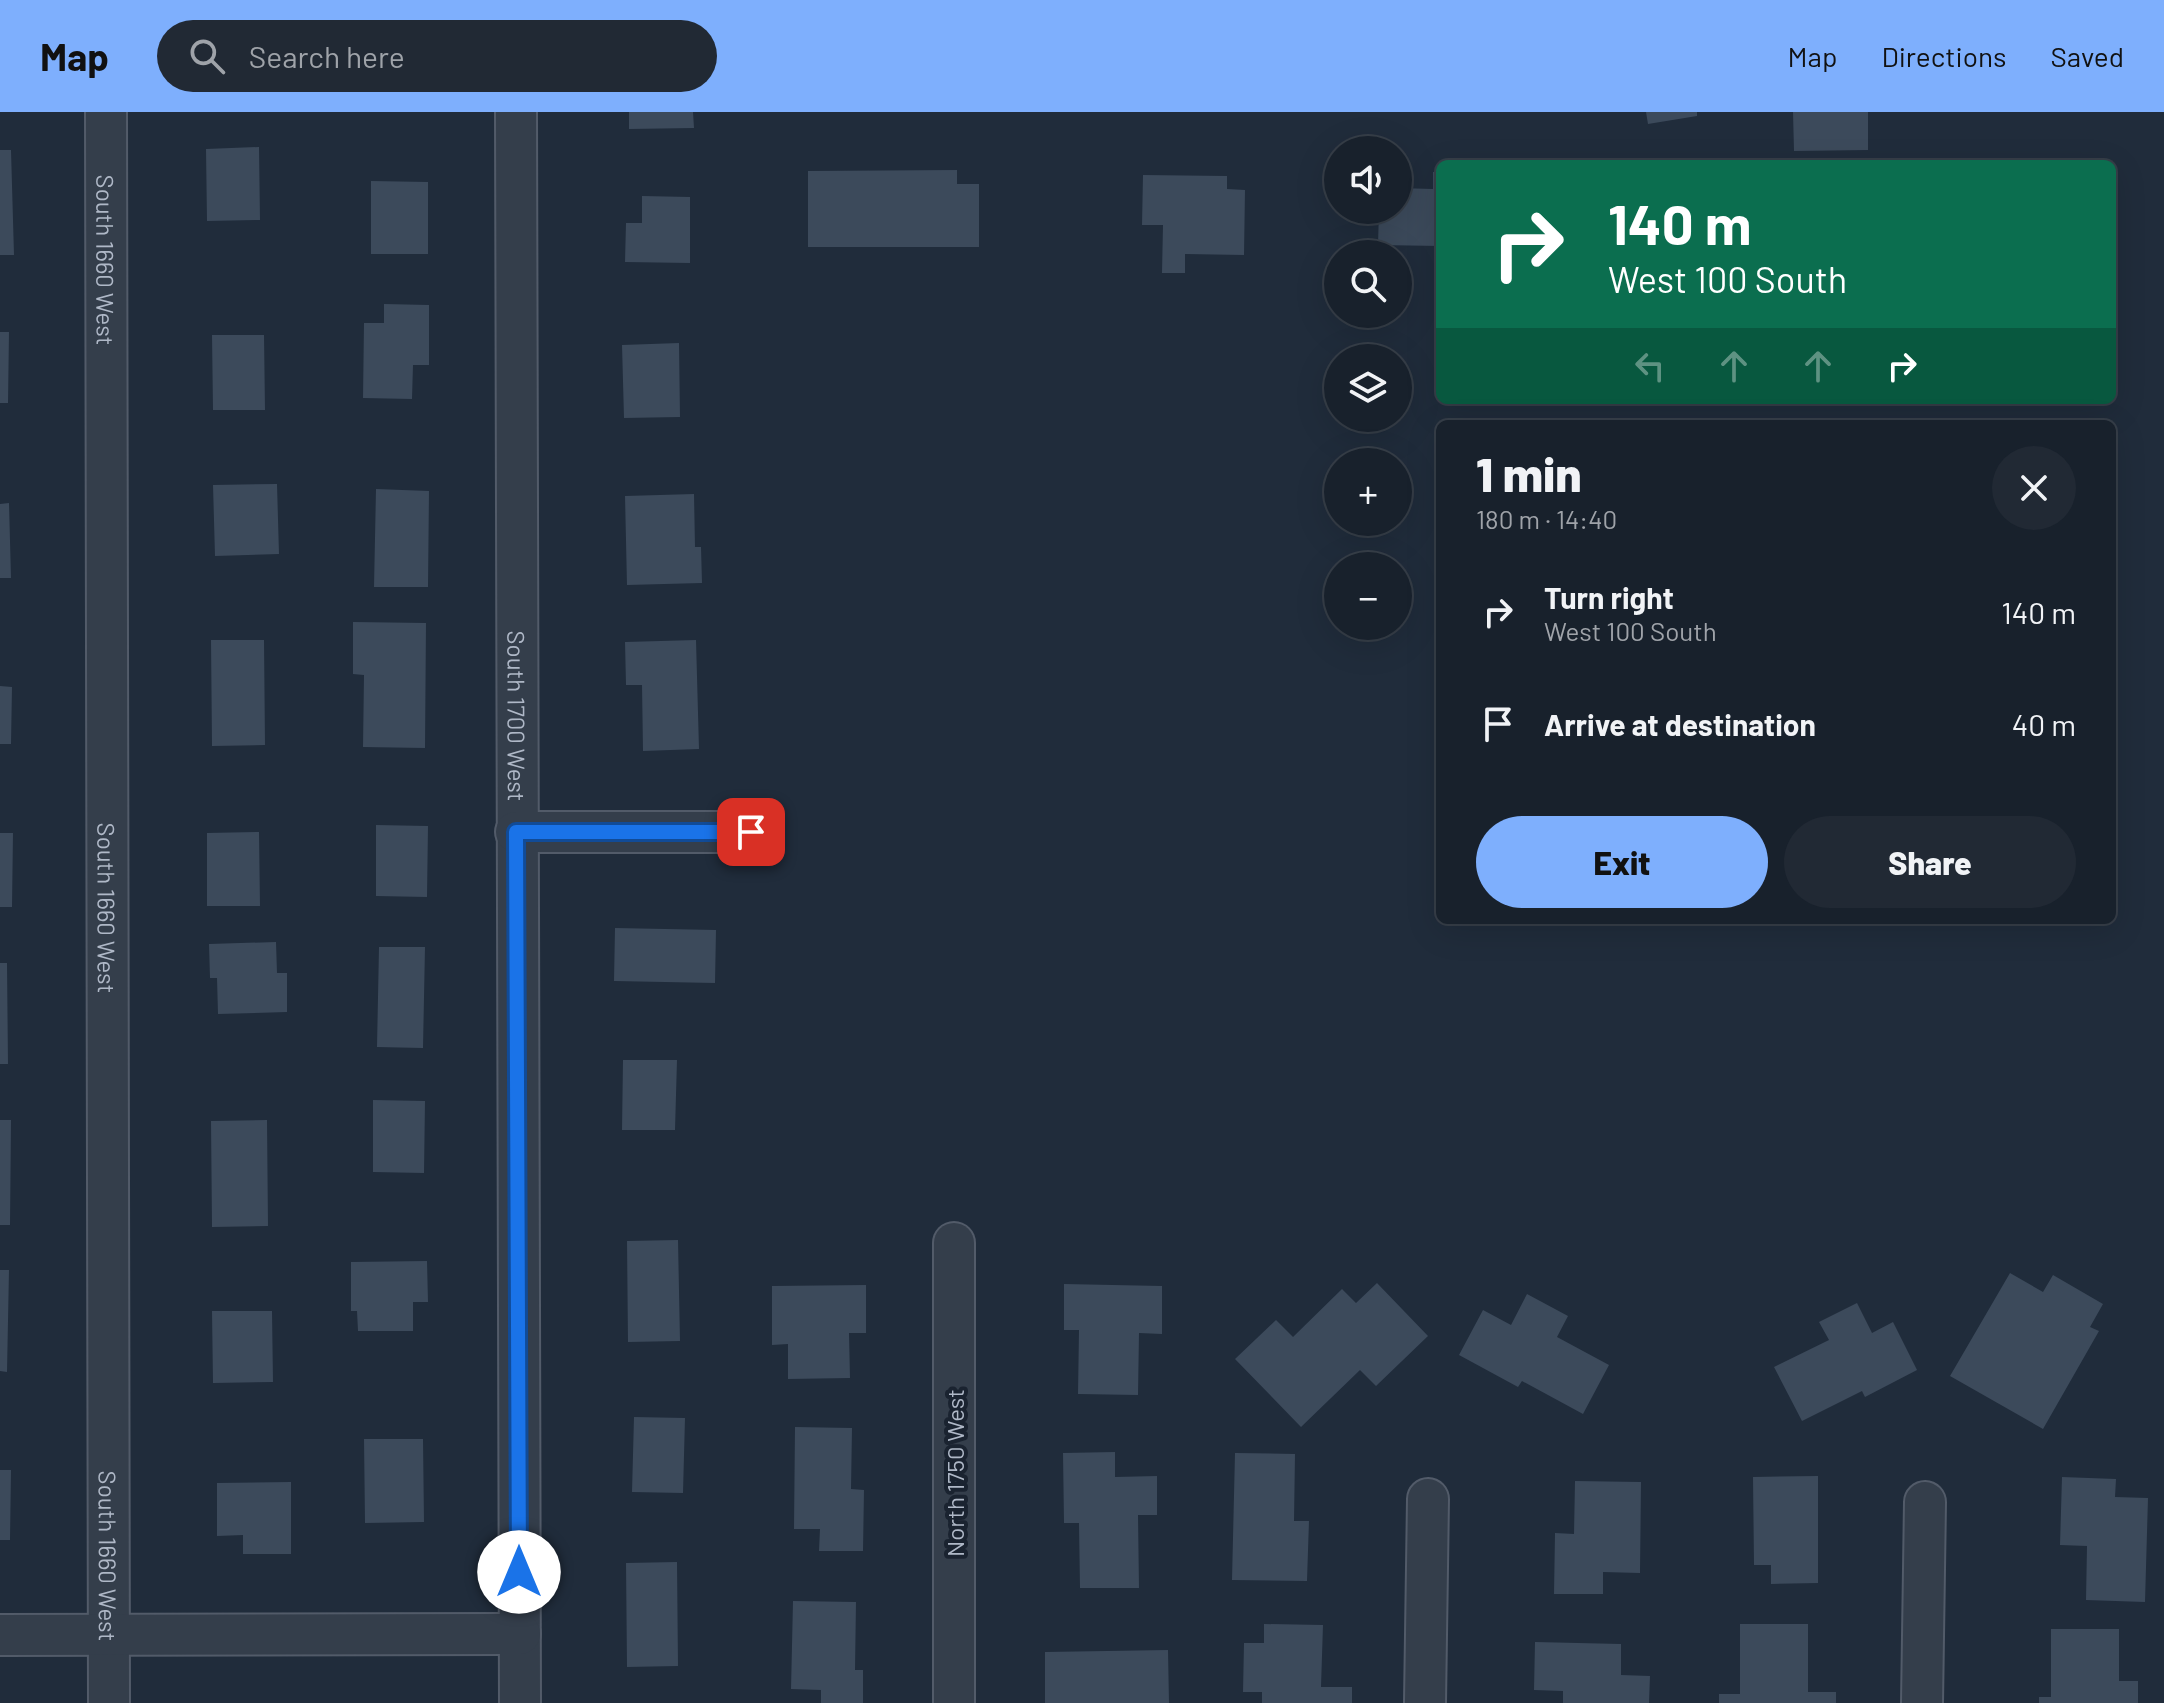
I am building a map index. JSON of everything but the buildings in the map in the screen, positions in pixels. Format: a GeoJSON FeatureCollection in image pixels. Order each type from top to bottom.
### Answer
{"type":"FeatureCollection","features":[{"type":"Feature","properties":{"kind":"street","name":"South 1660 West"},"geometry":{"type":"LineString","coordinates":[[106,112],[109,1703]]}},
{"type":"Feature","properties":{"kind":"street","name":"South 1700 West"},"geometry":{"type":"LineString","coordinates":[[516,112],[520,1703]]}},
{"type":"Feature","properties":{"kind":"street"},"geometry":{"type":"LineString","coordinates":[[516,832],[751,832]]}},
{"type":"Feature","properties":{"kind":"street","name":"North 1750 West"},"geometry":{"type":"LineString","coordinates":[[954,1243],[954,1703]]}},
{"type":"Feature","properties":{"kind":"street"},"geometry":{"type":"LineString","coordinates":[[1425,1703],[1428,1499]]}},
{"type":"Feature","properties":{"kind":"street"},"geometry":{"type":"LineString","coordinates":[[1922,1703],[1925,1502]]}},
{"type":"Feature","properties":{"kind":"street"},"geometry":{"type":"LineString","coordinates":[[0,1635],[520,1634]]}},
{"type":"Feature","properties":{"kind":"route"},"geometry":{"type":"LineString","coordinates":[[519,1572],[516,832],[751,832]]}}]}
